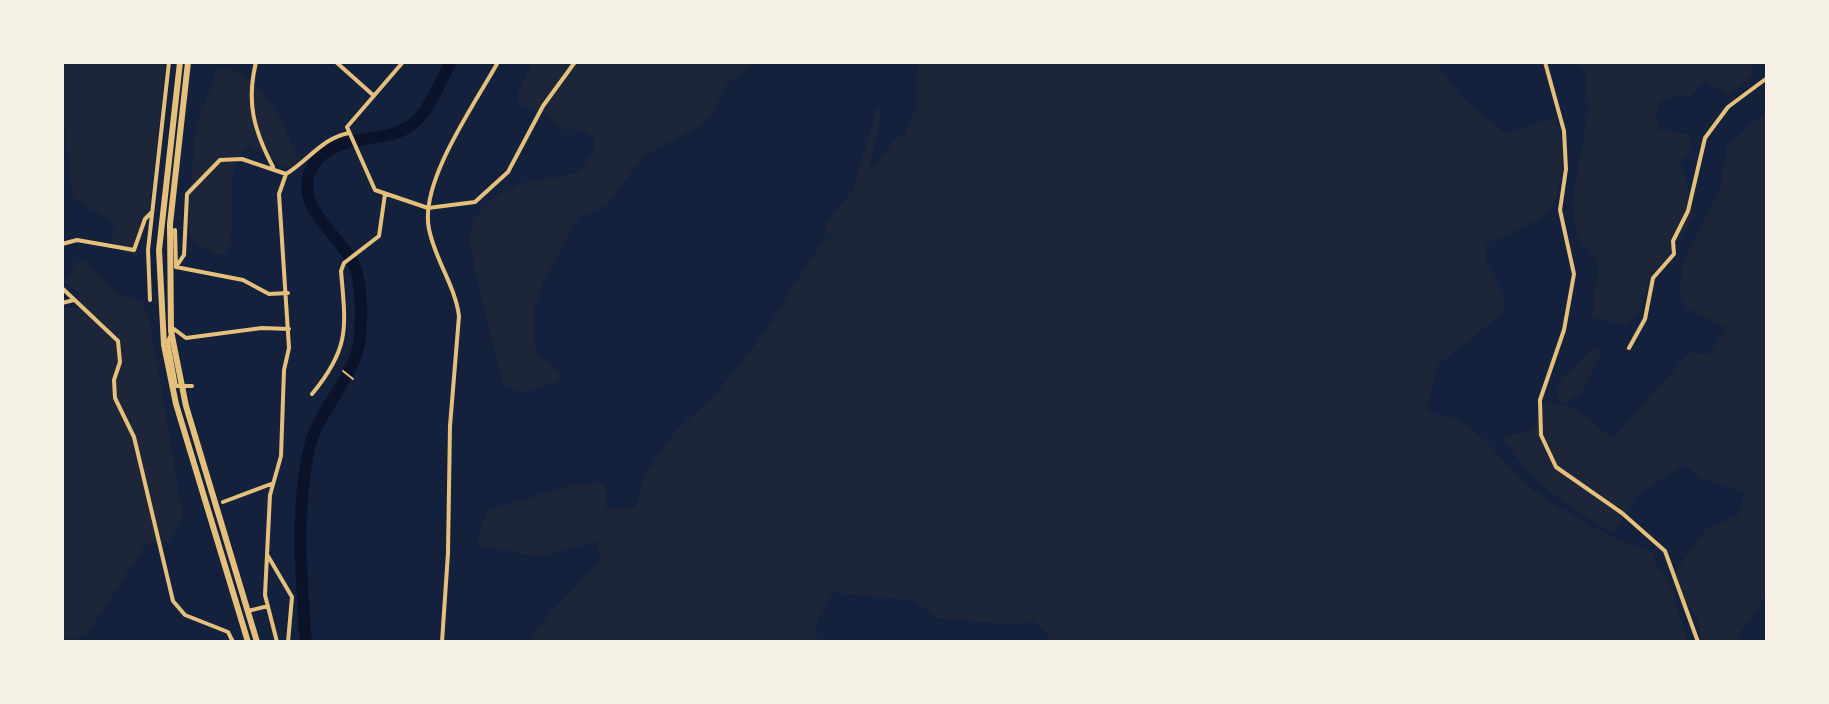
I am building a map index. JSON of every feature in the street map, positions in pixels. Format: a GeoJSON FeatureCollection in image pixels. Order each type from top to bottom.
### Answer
{"type":"FeatureCollection","features":[{"type":"Feature","properties":{"kind":"main road"},"geometry":{"type":"LineString","coordinates":[[180,62],[159,253],[164,345],[176,404],[248,642]]}},
{"type":"Feature","properties":{"kind":"main road"},"geometry":{"type":"LineString","coordinates":[[188,62],[168,257],[171,331],[186,406],[257,642]]}},
{"type":"Feature","properties":{"kind":"street"},"geometry":{"type":"LineString","coordinates":[[150,300],[148,250],[169,62]]}},
{"type":"Feature","properties":{"kind":"street"},"geometry":{"type":"LineString","coordinates":[[256,62],[250,87],[250,110],[257,135],[274,169]]}},
{"type":"Feature","properties":{"kind":"street"},"geometry":{"type":"LineString","coordinates":[[336,62],[373,95]]}},
{"type":"Feature","properties":{"kind":"street"},"geometry":{"type":"LineString","coordinates":[[403,62],[349,121],[349,134],[355,149],[366,162],[372,185],[385,194],[428,208],[475,202],[508,172],[543,106],[575,62]]}},
{"type":"Feature","properties":{"kind":"street"},"geometry":{"type":"LineString","coordinates":[[442,642],[448,553],[450,426],[459,316],[457,300],[430,234],[428,208],[438,174],[498,62]]}},
{"type":"Feature","properties":{"kind":"street"},"geometry":{"type":"LineString","coordinates":[[1545,62],[1564,131],[1566,169],[1560,210],[1574,274],[1564,330],[1540,400],[1541,435],[1556,467],[1622,513],[1665,551],[1698,642]]}},
{"type":"Feature","properties":{"kind":"street"},"geometry":{"type":"LineString","coordinates":[[1629,348],[1645,319],[1653,278],[1674,254],[1673,241],[1688,211],[1705,138],[1728,107],[1767,78]]}},
{"type":"Feature","properties":{"kind":"street"},"geometry":{"type":"LineString","coordinates":[[277,642],[268,606],[267,554],[271,484],[281,456],[284,370],[289,329],[279,194],[286,174],[306,163],[326,142],[349,134]]}},
{"type":"Feature","properties":{"kind":"street"},"geometry":{"type":"LineString","coordinates":[[176,267],[184,255],[187,194],[220,160],[242,159],[286,174]]}},
{"type":"Feature","properties":{"kind":"street"},"geometry":{"type":"LineString","coordinates":[[312,394],[336,365],[344,337],[341,271],[346,262],[379,236],[385,194]]}},
{"type":"Feature","properties":{"kind":"street"},"geometry":{"type":"LineString","coordinates":[[62,244],[77,240],[134,250],[145,219],[152,212]]}},
{"type":"Feature","properties":{"kind":"street"},"geometry":{"type":"LineString","coordinates":[[175,230],[176,267]]}},
{"type":"Feature","properties":{"kind":"street"},"geometry":{"type":"LineString","coordinates":[[148,250],[159,253]]}},
{"type":"Feature","properties":{"kind":"street"},"geometry":{"type":"LineString","coordinates":[[176,267],[243,280],[269,294],[288,293]]}},
{"type":"Feature","properties":{"kind":"street"},"geometry":{"type":"LineString","coordinates":[[62,288],[118,341],[120,362],[114,380],[115,398],[134,437],[173,601],[185,615],[228,632],[233,642]]}},
{"type":"Feature","properties":{"kind":"street"},"geometry":{"type":"LineString","coordinates":[[62,303],[74,300]]}},
{"type":"Feature","properties":{"kind":"street"},"geometry":{"type":"LineString","coordinates":[[192,386],[176,386],[168,341],[174,329],[186,338],[262,328],[289,329]]}},
{"type":"Feature","properties":{"kind":"street"},"geometry":{"type":"LineString","coordinates":[[223,502],[271,484]]}},
{"type":"Feature","properties":{"kind":"street"},"geometry":{"type":"LineString","coordinates":[[267,554],[292,597],[288,642]]}},
{"type":"Feature","properties":{"kind":"street"},"geometry":{"type":"LineString","coordinates":[[248,611],[268,606]]}},
{"type":"Feature","properties":{"kind":"path"},"geometry":{"type":"LineString","coordinates":[[343,371],[353,379]]}},
{"type":"Feature","properties":{"kind":"shaded area"},"geometry":{"type":"Polygon","coordinates":[[[62,62],[166,62],[149,210],[135,242],[139,258],[119,250],[110,239],[117,224],[73,198],[62,108],[62,62]]]}},
{"type":"Feature","properties":{"kind":"shaded area"},"geometry":{"type":"Polygon","coordinates":[[[532,62],[757,62],[727,84],[712,114],[698,127],[643,156],[608,204],[578,218],[543,283],[534,309],[535,346],[541,358],[562,373],[557,382],[523,393],[502,383],[468,239],[477,215],[493,199],[523,183],[578,173],[593,152],[595,138],[582,129],[560,129],[549,115],[519,104],[519,90],[532,62]]]}},
{"type":"Feature","properties":{"kind":"shaded area"},"geometry":{"type":"Polygon","coordinates":[[[917,62],[1436,62],[1459,95],[1505,134],[1556,117],[1563,156],[1556,196],[1543,216],[1486,244],[1487,262],[1502,295],[1503,313],[1438,365],[1427,408],[1432,414],[1460,422],[1472,430],[1524,482],[1551,503],[1604,533],[1654,553],[1656,567],[1668,578],[1688,642],[1042,642],[1050,637],[1032,620],[1015,625],[938,618],[915,601],[833,592],[820,613],[814,635],[824,642],[531,642],[546,618],[600,559],[597,541],[539,557],[476,544],[487,511],[575,484],[604,483],[607,509],[635,508],[645,475],[676,430],[709,402],[760,339],[824,239],[830,239],[832,233],[824,232],[827,222],[852,191],[877,108],[882,111],[869,172],[897,137],[904,136],[916,107],[917,62]]]}},
{"type":"Feature","properties":{"kind":"shaded area"},"geometry":{"type":"Polygon","coordinates":[[[1576,62],[1751,62],[1752,76],[1728,95],[1704,81],[1690,98],[1678,96],[1659,101],[1656,119],[1660,130],[1691,135],[1692,153],[1680,160],[1695,215],[1663,263],[1651,273],[1640,312],[1625,325],[1592,316],[1598,266],[1595,256],[1576,236],[1572,202],[1588,112],[1585,71],[1576,62]]]}},
{"type":"Feature","properties":{"kind":"shaded area"},"geometry":{"type":"Polygon","coordinates":[[[226,67],[251,82],[272,105],[287,132],[297,161],[293,167],[285,167],[249,144],[233,173],[230,240],[224,254],[216,255],[194,242],[189,230],[189,205],[196,126],[217,70],[226,67]]]}},
{"type":"Feature","properties":{"kind":"shaded area"},"geometry":{"type":"Polygon","coordinates":[[[1767,110],[1767,596],[1740,632],[1739,642],[1702,642],[1697,618],[1679,593],[1675,572],[1705,530],[1739,514],[1745,492],[1701,478],[1683,464],[1637,495],[1613,534],[1538,481],[1503,437],[1532,430],[1545,402],[1574,408],[1613,439],[1690,352],[1710,355],[1726,328],[1686,308],[1680,291],[1682,264],[1720,189],[1727,146],[1767,110]]]}},
{"type":"Feature","properties":{"kind":"shaded area"},"geometry":{"type":"Polygon","coordinates":[[[85,260],[116,292],[142,303],[149,317],[183,515],[169,541],[146,544],[86,635],[71,640],[62,637],[62,308],[78,308],[80,294],[65,281],[78,261],[85,260]]]}},
{"type":"Feature","properties":{"kind":"shaded area"},"geometry":{"type":"Polygon","coordinates":[[[1593,348],[1602,351],[1584,390],[1566,404],[1559,401],[1557,392],[1565,375],[1593,348]]]}},
{"type":"Feature","properties":{"kind":"waterway"},"geometry":{"type":"LineString","coordinates":[[306,642],[301,541],[306,465],[316,428],[346,378],[357,351],[361,310],[359,281],[354,265],[312,205],[307,192],[308,179],[314,164],[336,146],[394,133],[417,120],[451,62]]}}]}
